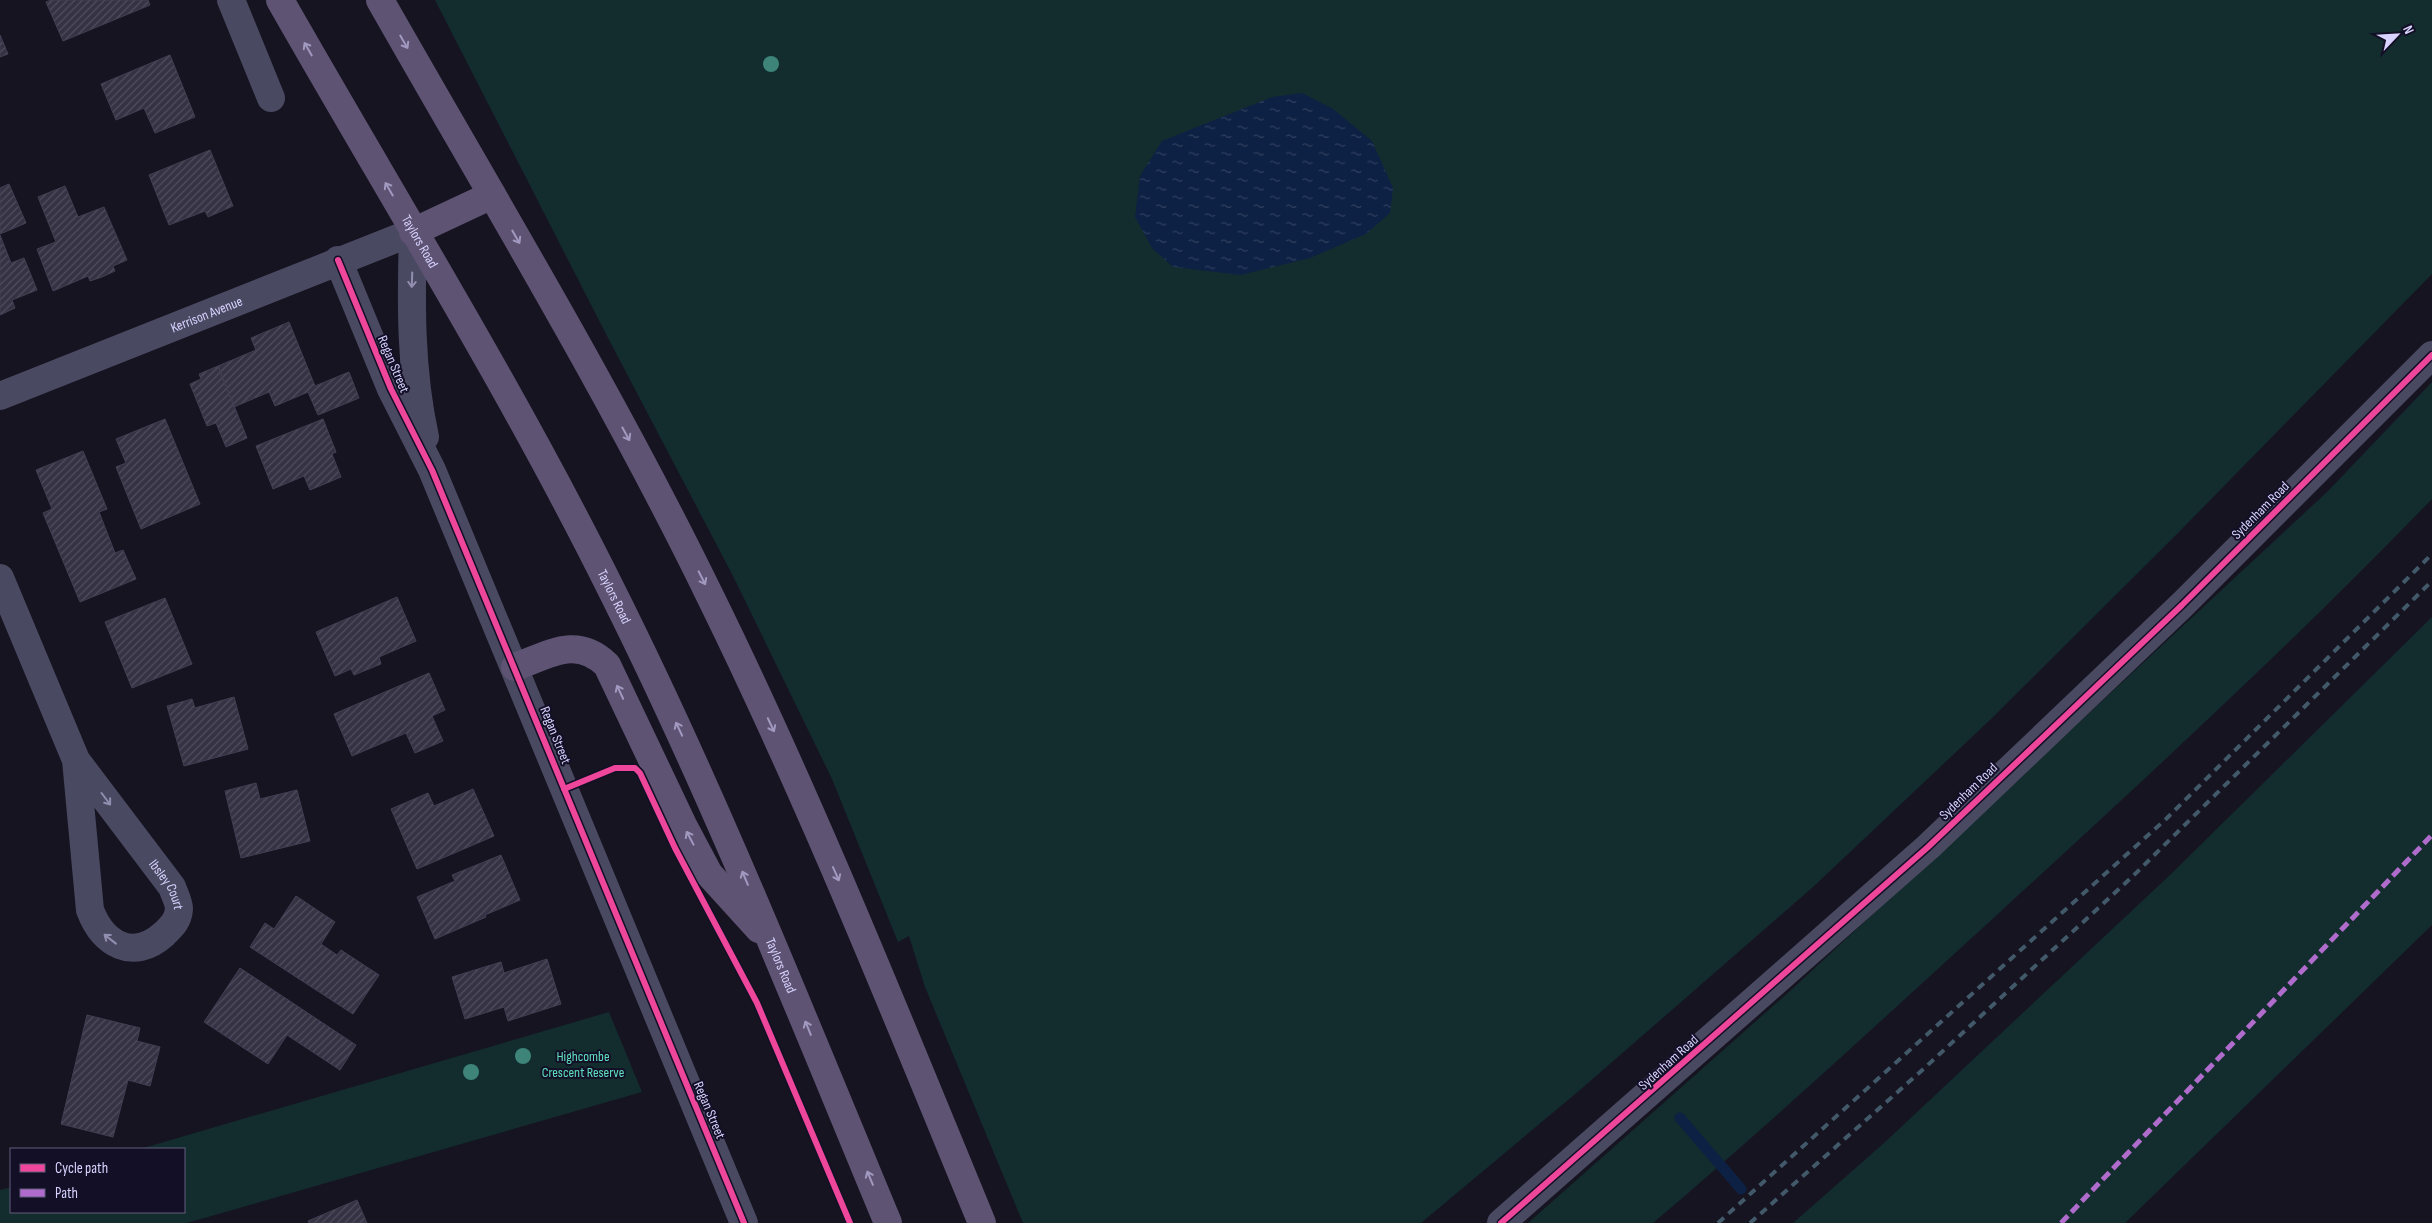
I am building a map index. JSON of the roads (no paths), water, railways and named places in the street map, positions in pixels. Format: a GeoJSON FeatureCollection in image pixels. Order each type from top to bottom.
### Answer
{"type":"FeatureCollection","features":[{"type":"Feature","properties":{"kind":"main road","name":"Taylors Road"},"geometry":{"type":"LineString","coordinates":[[280,0],[509,398],[609,584],[705,785],[774,945],[888,1223]]}},
{"type":"Feature","properties":{"kind":"main road"},"geometry":{"type":"LineString","coordinates":[[380,0],[617,417],[710,595],[780,744],[982,1223]]}},
{"type":"Feature","properties":{"kind":"main road"},"geometry":{"type":"LineString","coordinates":[[413,232],[492,195]]}},
{"type":"Feature","properties":{"kind":"main road"},"geometry":{"type":"LineString","coordinates":[[515,667],[565,649],[576,648],[587,650],[606,665],[683,826],[709,874],[774,945]]}},
{"type":"Feature","properties":{"kind":"street"},"geometry":{"type":"LineString","coordinates":[[231,0],[271,98]]}},
{"type":"Feature","properties":{"kind":"street","name":"Kerrison Avenue"},"geometry":{"type":"LineString","coordinates":[[0,396],[338,260],[413,232]]}},
{"type":"Feature","properties":{"kind":"street","name":"Regan Street"},"geometry":{"type":"LineString","coordinates":[[413,232],[410,324],[421,421],[432,470]]}},
{"type":"Feature","properties":{"kind":"street","name":"Regan Street"},"geometry":{"type":"LineString","coordinates":[[338,260],[391,390],[432,470],[744,1223]]}},
{"type":"Feature","properties":{"kind":"street","name":"Sydenham Road"},"geometry":{"type":"LineString","coordinates":[[1501,1223],[1928,847],[2182,606],[2432,355]]}},
{"type":"Feature","properties":{"kind":"street","name":"Ibsley Court"},"geometry":{"type":"LineString","coordinates":[[0,578],[76,760],[172,887],[179,908],[176,923],[155,942],[133,948],[120,946],[108,939],[96,925],[90,910],[76,760]]}},
{"type":"Feature","properties":{"kind":"water"},"geometry":{"type":"Polygon","coordinates":[[[1302,93],[1333,109],[1372,141],[1393,188],[1390,213],[1366,234],[1310,258],[1241,275],[1173,267],[1152,248],[1135,217],[1140,176],[1162,141],[1272,97],[1302,93]]]}},
{"type":"Feature","properties":{"kind":"waterway"},"geometry":{"type":"LineString","coordinates":[[1680,1118],[1741,1189]]}},
{"type":"Feature","properties":{"kind":"railway"},"geometry":{"type":"LineString","coordinates":[[1718,1223],[2166,819],[2432,554]]}},
{"type":"Feature","properties":{"kind":"railway"},"geometry":{"type":"LineString","coordinates":[[1750,1223],[1919,1073],[2132,877],[2432,581]]}},
{"type":"Feature","properties":{"kind":"park label","name":"Highcombe Crescent Reserve"},"geometry":{"type":"Point","coordinates":[583,1064]}}]}
